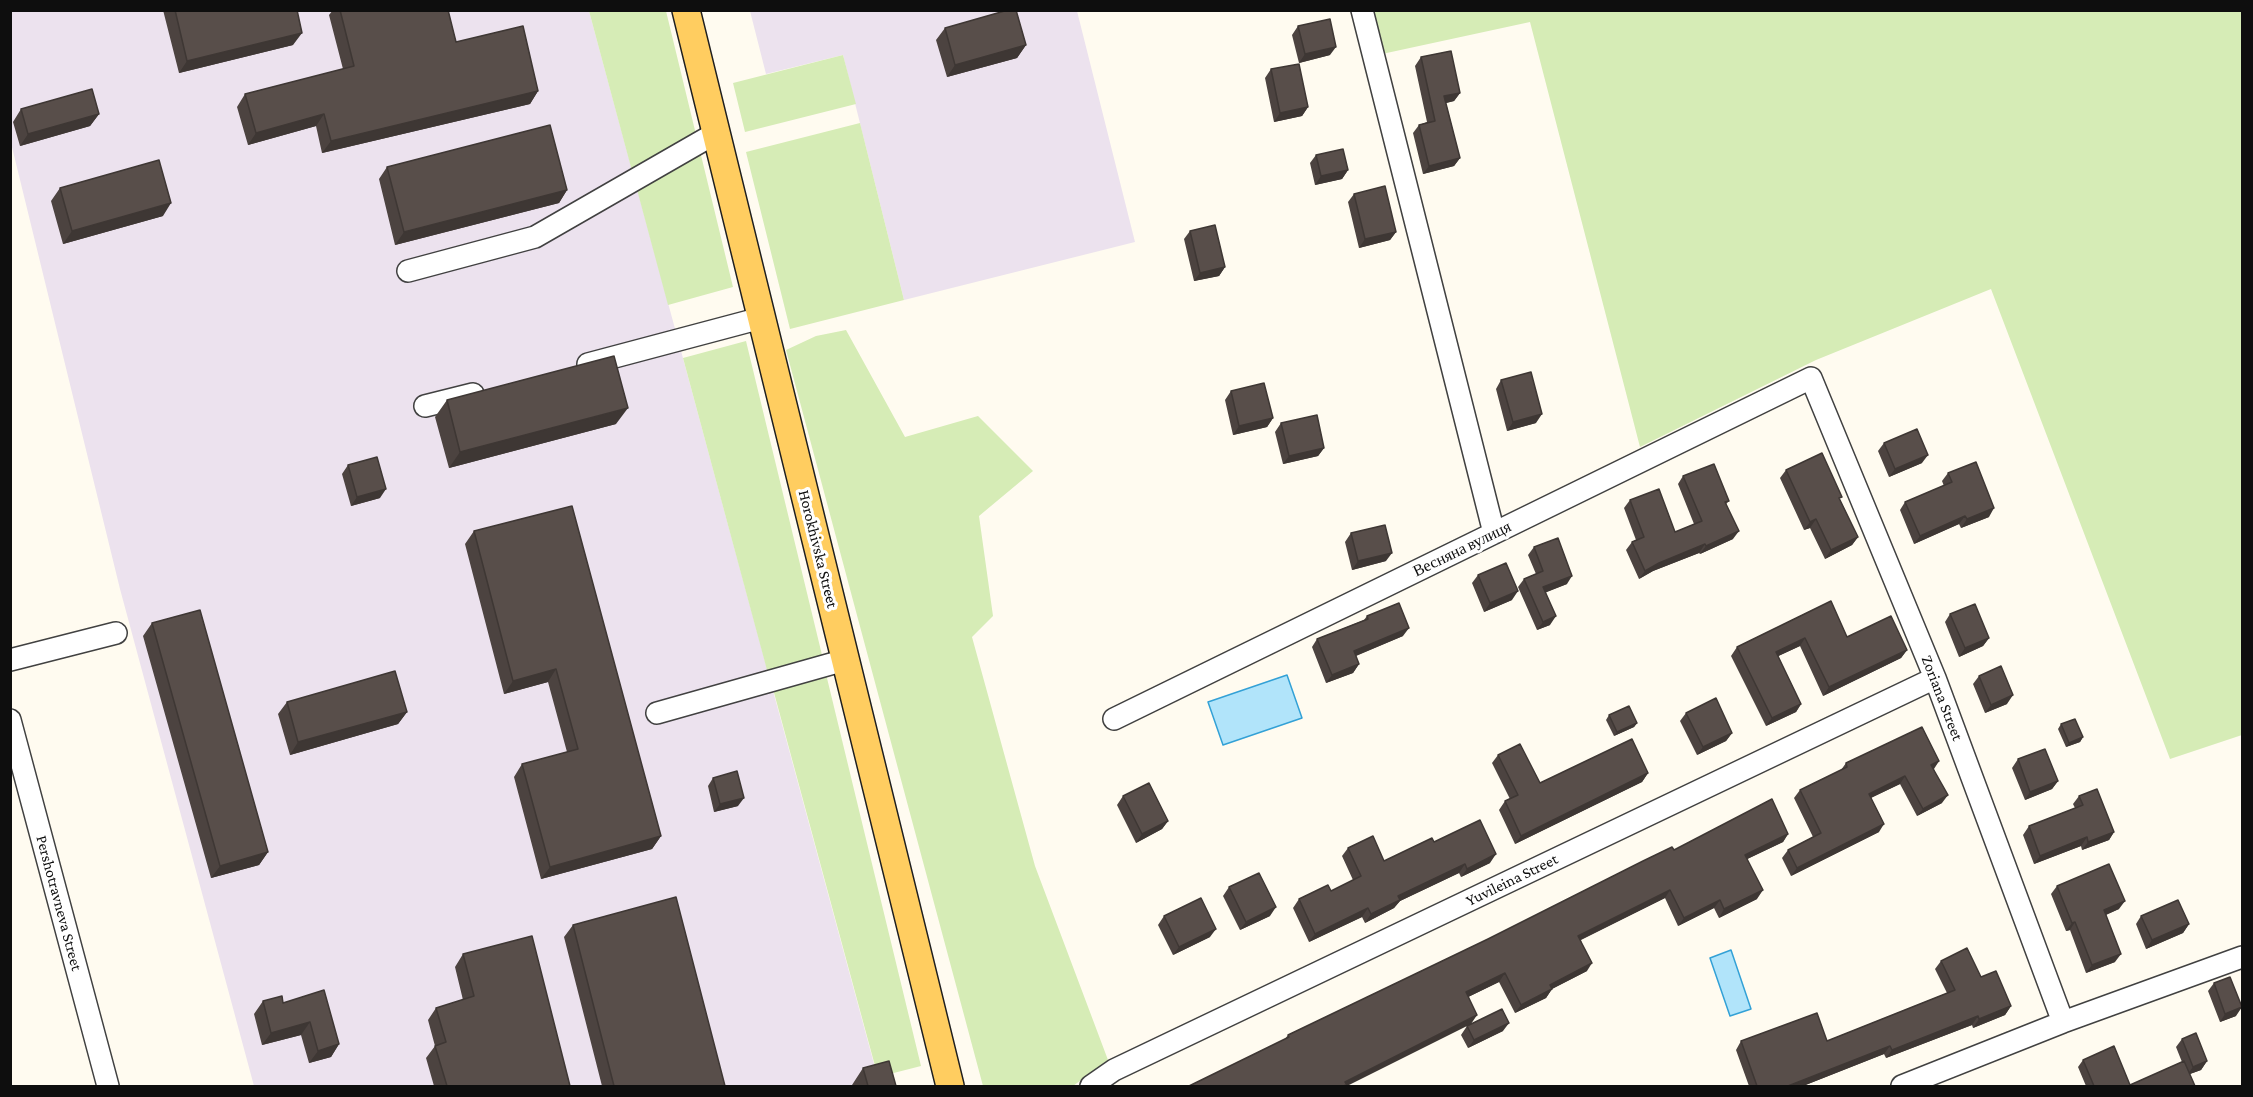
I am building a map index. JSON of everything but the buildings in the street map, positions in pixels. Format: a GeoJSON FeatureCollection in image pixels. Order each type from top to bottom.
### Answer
{"type":"FeatureCollection","features":[{"type":"Feature","properties":{"kind":"main road","name":"Horokhivska Street"},"geometry":{"type":"LineString","coordinates":[[686,10],[950,1086]]}},
{"type":"Feature","properties":{"kind":"street"},"geometry":{"type":"LineString","coordinates":[[1362,10],[1494,534]]}},
{"type":"Feature","properties":{"kind":"street"},"geometry":{"type":"LineString","coordinates":[[408,271],[535,237],[716,133]]}},
{"type":"Feature","properties":{"kind":"street"},"geometry":{"type":"LineString","coordinates":[[564,370],[761,318]]}},
{"type":"Feature","properties":{"kind":"street","name":"Весняна вулиця"},"geometry":{"type":"LineString","coordinates":[[1114,719],[1811,378]]}},
{"type":"Feature","properties":{"kind":"street","name":"Zoriana Street"},"geometry":{"type":"LineString","coordinates":[[1811,378],[1935,678],[2063,1022]]}},
{"type":"Feature","properties":{"kind":"street"},"geometry":{"type":"LineString","coordinates":[[425,406],[495,388]]}},
{"type":"Feature","properties":{"kind":"street"},"geometry":{"type":"LineString","coordinates":[[10,660],[116,633]]}},
{"type":"Feature","properties":{"kind":"street"},"geometry":{"type":"LineString","coordinates":[[657,713],[845,660]]}},
{"type":"Feature","properties":{"kind":"street","name":"Yuvileina Street"},"geometry":{"type":"LineString","coordinates":[[1091,1086],[1125,1065],[1935,678]]}},
{"type":"Feature","properties":{"kind":"street","name":"Pershotravneva Street"},"geometry":{"type":"LineString","coordinates":[[10,720],[108,1086]]}},
{"type":"Feature","properties":{"kind":"street"},"geometry":{"type":"LineString","coordinates":[[1902,1086],[2063,1022],[2242,957]]}},
{"type":"Feature","properties":{"kind":"shaded area"},"geometry":{"type":"Polygon","coordinates":[[[10,11],[589,11],[880,1086],[254,1086],[120,589],[11,143],[10,11]]]}},
{"type":"Feature","properties":{"kind":"shaded area"},"geometry":{"type":"Polygon","coordinates":[[[750,11],[1077,11],[1135,242],[904,300],[843,55],[766,74],[750,11]]]}},
{"type":"Feature","properties":{"kind":"green space"},"geometry":{"type":"Polygon","coordinates":[[[589,11],[666,11],[733,287],[668,305],[589,11]]]}},
{"type":"Feature","properties":{"kind":"green space"},"geometry":{"type":"Polygon","coordinates":[[[1372,11],[2242,11],[2242,735],[2170,759],[1991,289],[1816,360],[1640,447],[1530,22],[1382,54],[1372,11]]]}},
{"type":"Feature","properties":{"kind":"green space"},"geometry":{"type":"Polygon","coordinates":[[[843,55],[856,104],[745,132],[733,83],[843,55]]]}},
{"type":"Feature","properties":{"kind":"green space"},"geometry":{"type":"Polygon","coordinates":[[[860,123],[904,300],[790,329],[746,152],[860,123]]]}},
{"type":"Feature","properties":{"kind":"green space"},"geometry":{"type":"Polygon","coordinates":[[[846,330],[905,437],[978,416],[1033,471],[979,516],[993,616],[972,637],[1035,866],[1108,1060],[1073,1086],[983,1086],[786,350],[816,336],[846,330]]]}},
{"type":"Feature","properties":{"kind":"green space"},"geometry":{"type":"Polygon","coordinates":[[[746,341],[822,655],[767,670],[683,358],[746,341]]]}},
{"type":"Feature","properties":{"kind":"green space"},"geometry":{"type":"Polygon","coordinates":[[[826,674],[921,1066],[878,1077],[773,689],[826,674]]]}},
{"type":"Feature","properties":{"kind":"water"},"geometry":{"type":"Polygon","coordinates":[[[1287,675],[1302,718],[1223,745],[1208,702],[1287,675]]]}},
{"type":"Feature","properties":{"kind":"water"},"geometry":{"type":"Polygon","coordinates":[[[1731,950],[1751,1009],[1730,1016],[1710,958],[1731,950]]]}}]}
